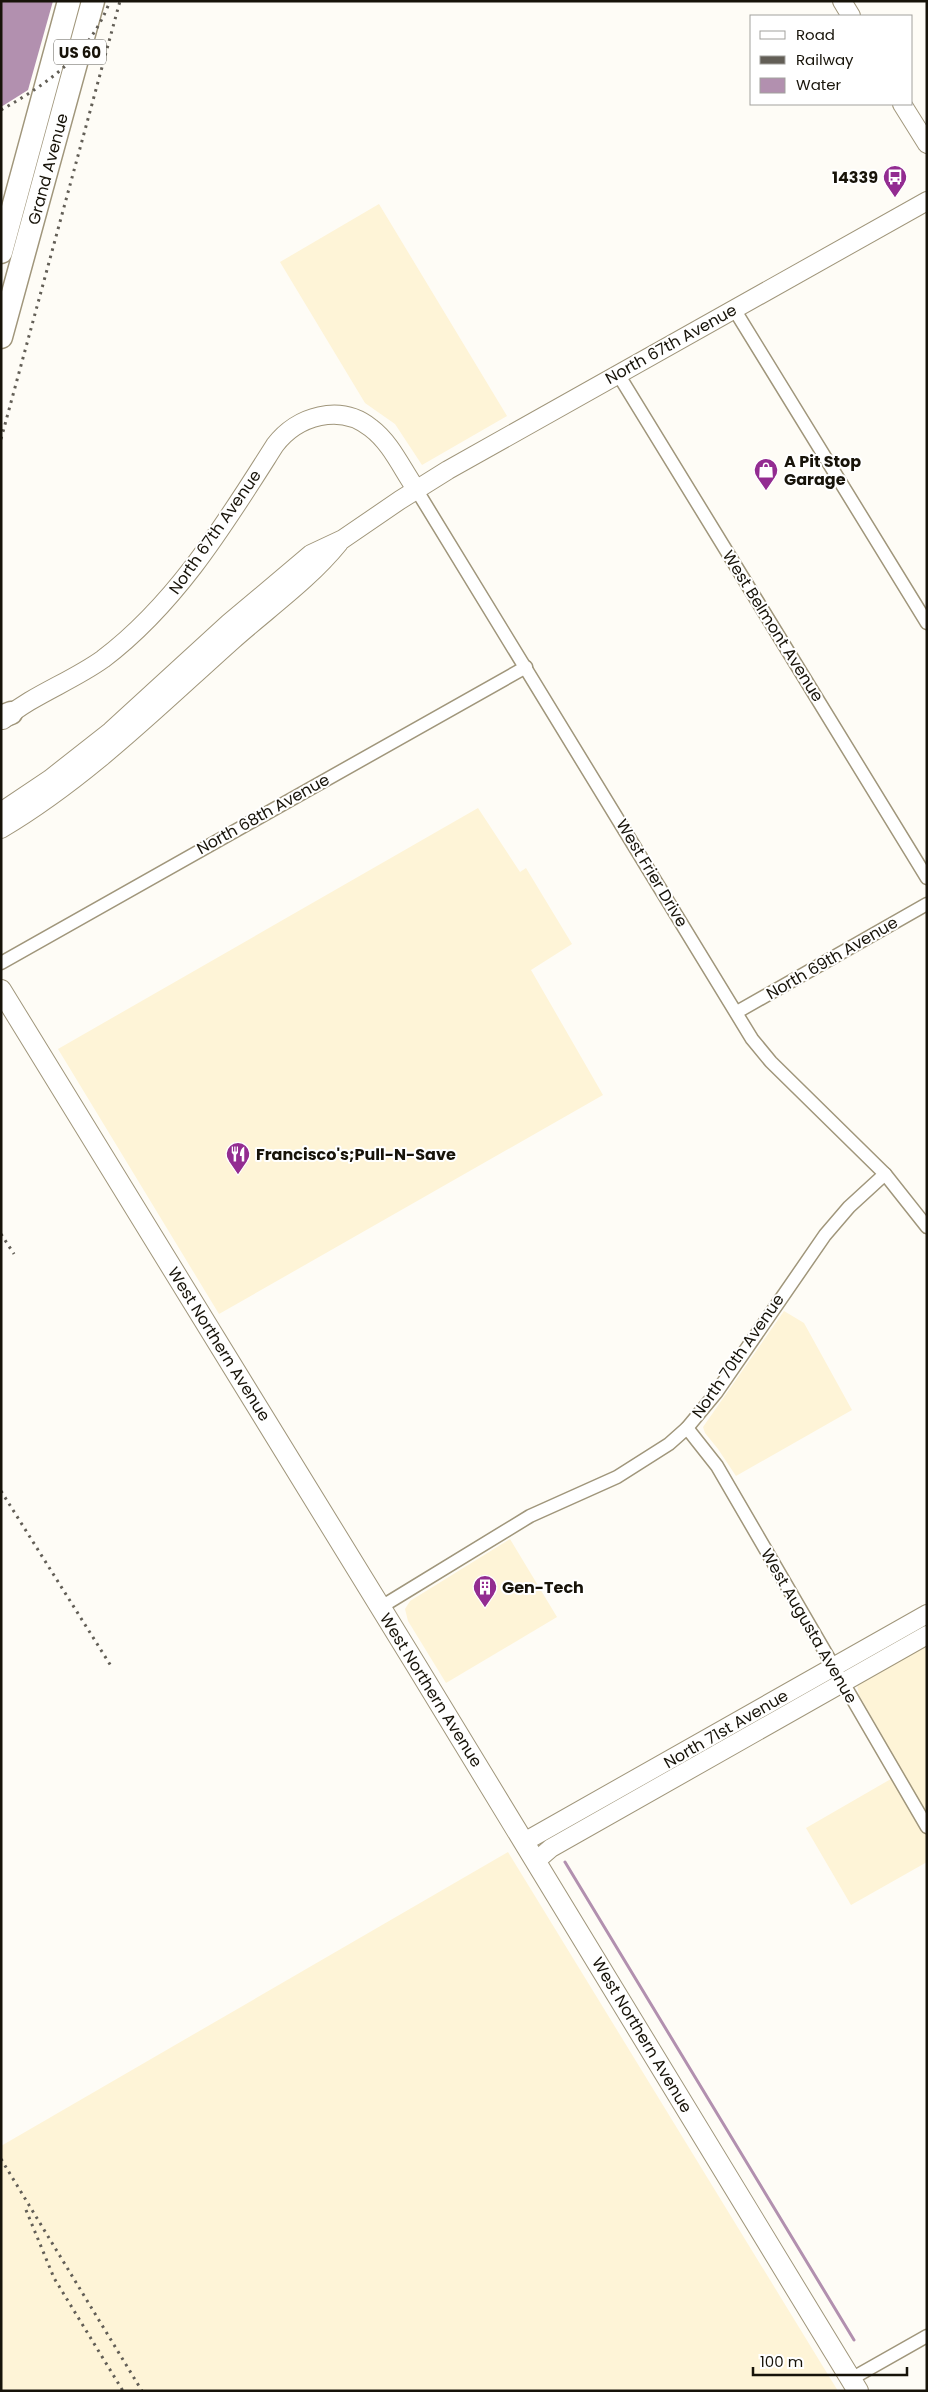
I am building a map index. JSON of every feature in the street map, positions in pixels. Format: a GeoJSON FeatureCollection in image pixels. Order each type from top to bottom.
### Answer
{"type":"FeatureCollection","features":[{"type":"Feature","properties":{"kind":"highway","name":"Grand Avenue"},"geometry":{"type":"LineString","coordinates":[[1,252],[69,1]]}},
{"type":"Feature","properties":{"kind":"highway","name":"Grand Avenue"},"geometry":{"type":"LineString","coordinates":[[1,337],[93,1]]}},
{"type":"Feature","properties":{"kind":"highway"},"geometry":{"type":"LineString","coordinates":[[58,43],[80,49]]}},
{"type":"Feature","properties":{"kind":"highway"},"geometry":{"type":"LineString","coordinates":[[44,95],[66,102]]}},
{"type":"Feature","properties":{"kind":"main road"},"geometry":{"type":"LineString","coordinates":[[842,1],[850,15]]}},
{"type":"Feature","properties":{"kind":"main road"},"geometry":{"type":"LineString","coordinates":[[903,105],[927,144]]}},
{"type":"Feature","properties":{"kind":"main road","name":"North 67th Avenue"},"geometry":{"type":"LineString","coordinates":[[1,829],[24,806],[111,731],[229,623],[304,559],[343,539],[416,489],[734,308],[927,201]]}},
{"type":"Feature","properties":{"kind":"main road","name":"North 67th Avenue"},"geometry":{"type":"LineString","coordinates":[[4,717],[69,681],[104,658],[165,602],[210,545],[276,444],[288,430],[297,424],[327,415],[348,417],[370,427],[386,444],[416,489]]}},
{"type":"Feature","properties":{"kind":"main road","name":"North 67th Avenue"},"geometry":{"type":"LineString","coordinates":[[1,812],[24,806]]}},
{"type":"Feature","properties":{"kind":"main road","name":"West Northern Avenue"},"geometry":{"type":"LineString","coordinates":[[1,990],[536,1861],[855,2385]]}},
{"type":"Feature","properties":{"kind":"main road","name":"North 71st Avenue"},"geometry":{"type":"LineString","coordinates":[[524,1842],[927,1614]]}},
{"type":"Feature","properties":{"kind":"main road","name":"North 71st Avenue"},"geometry":{"type":"LineString","coordinates":[[536,1861],[551,1848],[927,1634]]}},
{"type":"Feature","properties":{"kind":"street"},"geometry":{"type":"LineString","coordinates":[[734,308],[927,623]]}},
{"type":"Feature","properties":{"kind":"street","name":"West Belmont Avenue"},"geometry":{"type":"LineString","coordinates":[[618,374],[927,878]]}},
{"type":"Feature","properties":{"kind":"street","name":"West Frier Drive"},"geometry":{"type":"LineString","coordinates":[[416,489],[752,1039],[771,1062],[885,1174],[927,1227]]}},
{"type":"Feature","properties":{"kind":"street","name":"North 68th Avenue"},"geometry":{"type":"LineString","coordinates":[[1,963],[526,667]]}},
{"type":"Feature","properties":{"kind":"street","name":"North 69th Avenue"},"geometry":{"type":"LineString","coordinates":[[737,1012],[927,904]]}},
{"type":"Feature","properties":{"kind":"street","name":"North 70th Avenue"},"geometry":{"type":"LineString","coordinates":[[380,1607],[530,1516],[643,1463],[687,1428],[716,1393],[825,1234],[849,1207],[885,1174]]}},
{"type":"Feature","properties":{"kind":"street","name":"West Augusta Avenue"},"geometry":{"type":"LineString","coordinates":[[687,1428],[717,1466],[832,1668],[927,1827]]}},
{"type":"Feature","properties":{"kind":"street"},"geometry":{"type":"LineString","coordinates":[[855,2385],[927,2336]]}},
{"type":"Feature","properties":{"kind":"shaded area"},"geometry":{"type":"Polygon","coordinates":[[[379,204],[507,416],[422,465],[395,424],[365,403],[280,262],[379,204]]]}},
{"type":"Feature","properties":{"kind":"shaded area"},"geometry":{"type":"Polygon","coordinates":[[[478,808],[520,872],[526,868],[572,944],[531,970],[603,1095],[219,1314],[58,1049],[478,808]]]}},
{"type":"Feature","properties":{"kind":"shaded area"},"geometry":{"type":"Polygon","coordinates":[[[784,1311],[804,1323],[852,1410],[736,1476],[705,1433],[703,1427],[784,1311]]]}},
{"type":"Feature","properties":{"kind":"shaded area"},"geometry":{"type":"Polygon","coordinates":[[[510,1539],[557,1617],[446,1683],[408,1621],[405,1609],[410,1601],[510,1539]]]}},
{"type":"Feature","properties":{"kind":"shaded area"},"geometry":{"type":"Polygon","coordinates":[[[927,1642],[927,1862],[851,1905],[806,1828],[903,1772],[859,1695],[857,1685],[927,1642]]]}},
{"type":"Feature","properties":{"kind":"shaded area"},"geometry":{"type":"Polygon","coordinates":[[[508,1852],[838,2391],[1,2391],[1,2146],[508,1852]]]}},
{"type":"Feature","properties":{"kind":"water"},"geometry":{"type":"Polygon","coordinates":[[[1,1],[53,1],[28,90],[1,107],[1,1]]]}},
{"type":"Feature","properties":{"kind":"waterway"},"geometry":{"type":"LineString","coordinates":[[565,1862],[854,2340]]}},
{"type":"Feature","properties":{"kind":"railway"},"geometry":{"type":"LineString","coordinates":[[1,110],[51,78],[66,65],[91,37],[102,20],[110,1]]}},
{"type":"Feature","properties":{"kind":"railway"},"geometry":{"type":"LineString","coordinates":[[1,439],[120,1]]}},
{"type":"Feature","properties":{"kind":"railway"},"geometry":{"type":"LineString","coordinates":[[1,1234],[14,1254]]}},
{"type":"Feature","properties":{"kind":"railway"},"geometry":{"type":"LineString","coordinates":[[1,1491],[111,1666]]}},
{"type":"Feature","properties":{"kind":"railway"},"geometry":{"type":"LineString","coordinates":[[1,2159],[142,2391]]}},
{"type":"Feature","properties":{"kind":"railway"},"geometry":{"type":"LineString","coordinates":[[26,2210],[54,2278],[123,2391]]}},
{"type":"Feature","properties":{"kind":"place","name":"14339"},"geometry":{"type":"Point","coordinates":[895,198]}},
{"type":"Feature","properties":{"kind":"place","name":"A Pit Stop Garage"},"geometry":{"type":"Point","coordinates":[766,491]}},
{"type":"Feature","properties":{"kind":"place","name":"Francisco's;Pull-N-Save"},"geometry":{"type":"Point","coordinates":[238,1175]}},
{"type":"Feature","properties":{"kind":"place","name":"Gen-Tech"},"geometry":{"type":"Point","coordinates":[485,1608]}}]}
